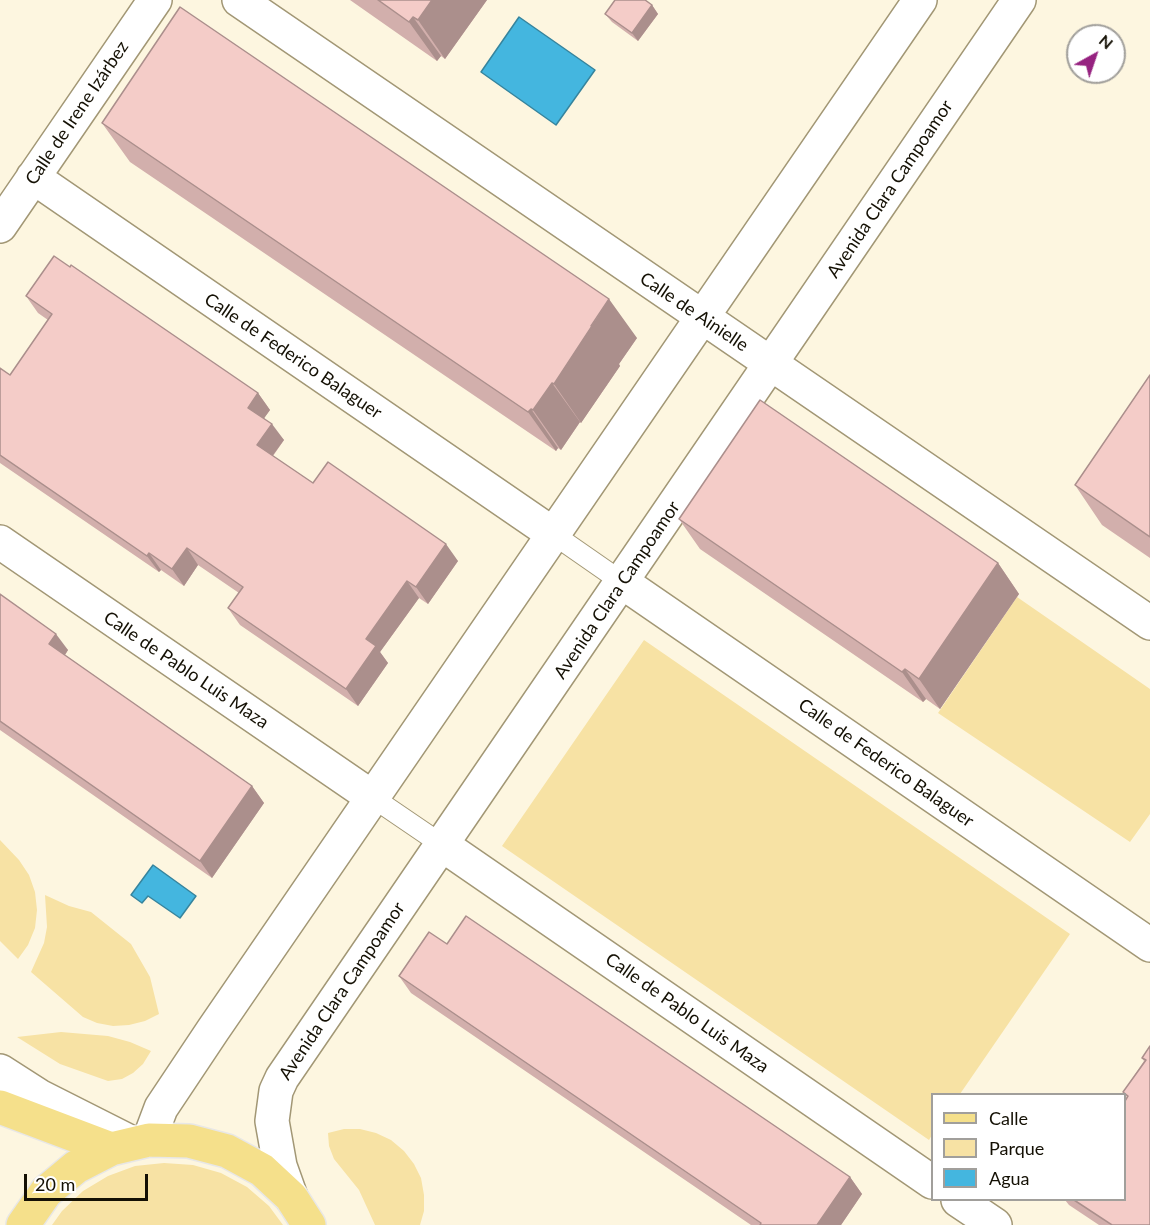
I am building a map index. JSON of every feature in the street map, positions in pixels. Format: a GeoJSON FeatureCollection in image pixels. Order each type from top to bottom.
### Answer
{"type":"FeatureCollection","features":[{"type":"Feature","properties":{"kind":"main road"},"geometry":{"type":"LineString","coordinates":[[0,1107],[131,1144],[189,1141],[227,1151],[262,1170],[291,1197],[309,1225]]}},
{"type":"Feature","properties":{"kind":"main road"},"geometry":{"type":"LineString","coordinates":[[22,1225],[46,1192],[76,1167],[131,1144]]}},
{"type":"Feature","properties":{"kind":"street","name":"Calle de Irene Izárbez"},"geometry":{"type":"LineString","coordinates":[[0,226],[155,0]]}},
{"type":"Feature","properties":{"kind":"street","name":"Calle de Ainielle"},"geometry":{"type":"LineString","coordinates":[[239,0],[1150,623]]}},
{"type":"Feature","properties":{"kind":"street"},"geometry":{"type":"LineString","coordinates":[[0,1071],[39,1096],[131,1144],[161,1108],[920,0]]}},
{"type":"Feature","properties":{"kind":"street","name":"Avenida Clara Campoamor"},"geometry":{"type":"LineString","coordinates":[[291,1197],[280,1166],[272,1121],[276,1090],[282,1078],[1019,0]]}},
{"type":"Feature","properties":{"kind":"street","name":"Calle de Federico Balaguer"},"geometry":{"type":"LineString","coordinates":[[33,177],[553,534]]}},
{"type":"Feature","properties":{"kind":"street","name":"Calle de Pablo Luis Maza"},"geometry":{"type":"LineString","coordinates":[[0,542],[372,797]]}},
{"type":"Feature","properties":{"kind":"street","name":"Calle de Federico Balaguer"},"geometry":{"type":"LineString","coordinates":[[622,582],[1150,945]]}},
{"type":"Feature","properties":{"kind":"street","name":"Calle de Pablo Luis Maza"},"geometry":{"type":"LineString","coordinates":[[441,844],[931,1181]]}},
{"type":"Feature","properties":{"kind":"street"},"geometry":{"type":"LineString","coordinates":[[959,1201],[995,1225]]}},
{"type":"Feature","properties":{"kind":"lane"},"geometry":{"type":"LineString","coordinates":[[553,534],[622,582]]}},
{"type":"Feature","properties":{"kind":"lane"},"geometry":{"type":"LineString","coordinates":[[372,797],[441,844]]}},
{"type":"Feature","properties":{"kind":"green space"},"geometry":{"type":"Polygon","coordinates":[[[1017,597],[1150,689],[1150,814],[1130,842],[938,713],[1017,597]]]}},
{"type":"Feature","properties":{"kind":"green space"},"geometry":{"type":"Polygon","coordinates":[[[644,640],[1070,934],[961,1093],[931,1093],[931,1137],[929,1140],[502,846],[644,640]]]}},
{"type":"Feature","properties":{"kind":"green space"},"geometry":{"type":"Polygon","coordinates":[[[0,840],[19,860],[29,875],[35,892],[37,910],[35,928],[28,945],[18,959],[0,941],[0,840]]]}},
{"type":"Feature","properties":{"kind":"green space"},"geometry":{"type":"Polygon","coordinates":[[[45,895],[69,906],[91,912],[131,944],[150,977],[159,1014],[129,1025],[113,1026],[97,1023],[83,1017],[31,972],[44,943],[47,927],[45,895]]]}},
{"type":"Feature","properties":{"kind":"green space"},"geometry":{"type":"Polygon","coordinates":[[[61,1032],[108,1036],[151,1051],[143,1064],[133,1073],[122,1079],[108,1081],[60,1064],[17,1037],[61,1032]]]}},
{"type":"Feature","properties":{"kind":"green space"},"geometry":{"type":"Polygon","coordinates":[[[344,1129],[360,1129],[376,1133],[391,1140],[404,1151],[421,1178],[424,1211],[420,1225],[375,1225],[359,1190],[334,1159],[329,1146],[328,1133],[344,1129]]]}},
{"type":"Feature","properties":{"kind":"green space"},"geometry":{"type":"Polygon","coordinates":[[[164,1163],[193,1165],[221,1173],[247,1187],[269,1206],[283,1225],[52,1225],[62,1211],[83,1191],[108,1176],[135,1166],[164,1163]]]}},
{"type":"Feature","properties":{"kind":"water"},"geometry":{"type":"Polygon","coordinates":[[[519,17],[595,70],[556,125],[481,72],[519,17]]]}},
{"type":"Feature","properties":{"kind":"water"},"geometry":{"type":"Polygon","coordinates":[[[153,865],[196,896],[180,918],[148,896],[142,903],[131,895],[153,865]]]}},
{"type":"Feature","properties":{"kind":"building"},"geometry":{"type":"Polygon","coordinates":[[[378,0],[432,0],[418,20],[413,17],[409,22],[378,0]]]}},
{"type":"Feature","properties":{"kind":"building"},"geometry":{"type":"Polygon","coordinates":[[[615,0],[645,0],[652,5],[632,33],[605,14],[615,0]]]}},
{"type":"Feature","properties":{"kind":"building"},"geometry":{"type":"Polygon","coordinates":[[[180,7],[609,299],[554,384],[552,383],[533,410],[528,412],[102,123],[180,7]]]}},
{"type":"Feature","properties":{"kind":"building"},"geometry":{"type":"Polygon","coordinates":[[[54,256],[70,267],[71,265],[258,393],[248,408],[272,424],[257,445],[313,483],[328,462],[446,544],[416,587],[407,581],[366,639],[376,646],[346,689],[228,608],[243,587],[187,548],[172,569],[149,553],[147,556],[0,455],[0,368],[10,375],[52,314],[26,296],[54,256]]]}},
{"type":"Feature","properties":{"kind":"building"},"geometry":{"type":"Polygon","coordinates":[[[1150,375],[1150,537],[1075,485],[1150,375]]]}},
{"type":"Feature","properties":{"kind":"building"},"geometry":{"type":"Polygon","coordinates":[[[760,400],[998,563],[919,679],[905,669],[902,672],[679,519],[760,400]]]}},
{"type":"Feature","properties":{"kind":"building"},"geometry":{"type":"Polygon","coordinates":[[[0,594],[56,634],[49,644],[252,786],[200,861],[0,721],[0,594]]]}},
{"type":"Feature","properties":{"kind":"building"},"geometry":{"type":"Polygon","coordinates":[[[466,916],[850,1177],[817,1225],[760,1225],[761,1223],[399,976],[429,932],[447,944],[466,916]]]}},
{"type":"Feature","properties":{"kind":"building"},"geometry":{"type":"Polygon","coordinates":[[[1150,1046],[1150,1225],[1112,1225],[1076,1201],[1126,1201],[1126,1099],[1128,1096],[1123,1092],[1146,1060],[1142,1058],[1150,1046]]]}}]}
